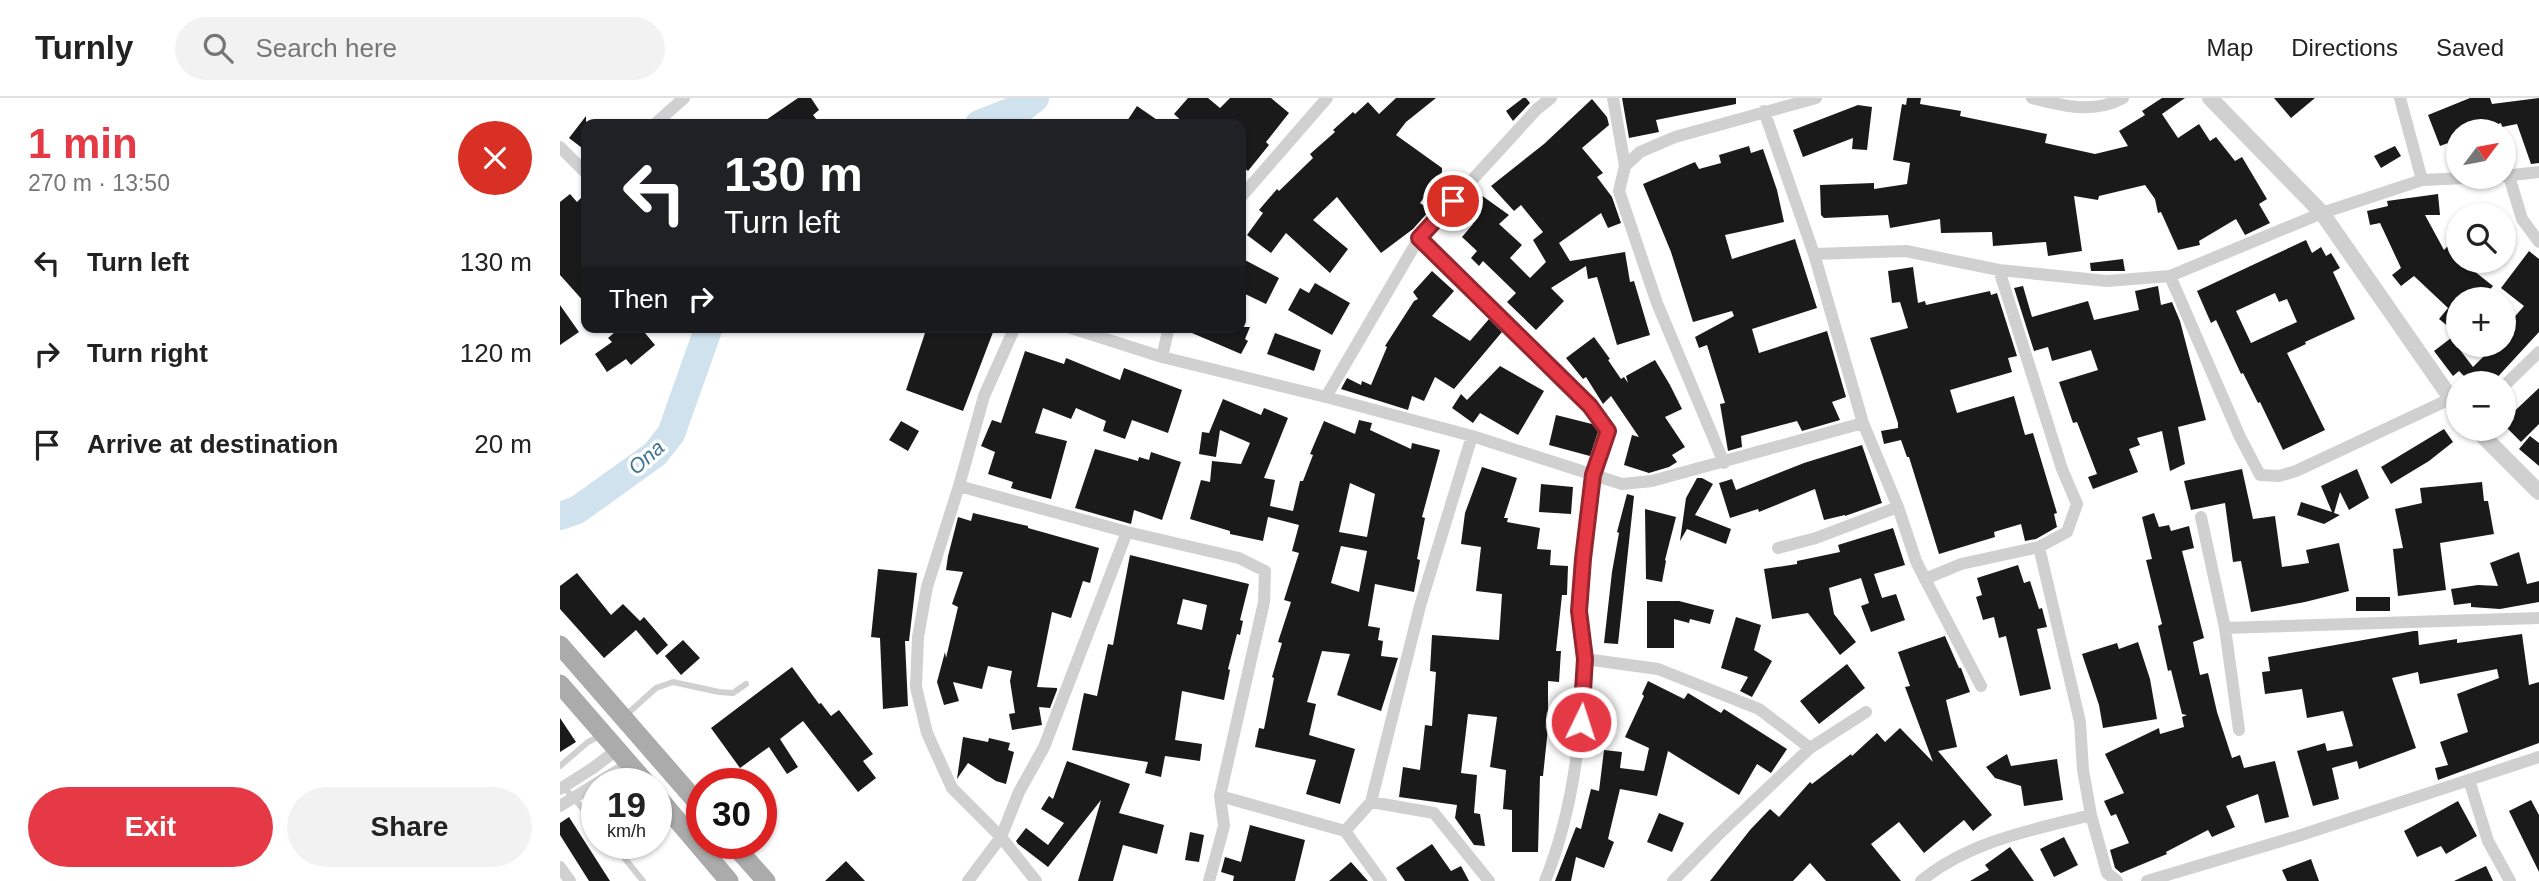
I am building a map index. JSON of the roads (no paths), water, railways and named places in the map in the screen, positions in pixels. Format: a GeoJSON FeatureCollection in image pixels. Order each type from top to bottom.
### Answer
{"type":"FeatureCollection","features":[{"type":"Feature","properties":{"kind":"main road"},"geometry":{"type":"LineString","coordinates":[[560,645],[686,790]]}},
{"type":"Feature","properties":{"kind":"main road"},"geometry":{"type":"LineString","coordinates":[[562,691],[633,768]]}},
{"type":"Feature","properties":{"kind":"main road"},"geometry":{"type":"LineString","coordinates":[[672,813],[729,881]]}},
{"type":"Feature","properties":{"kind":"main road"},"geometry":{"type":"LineString","coordinates":[[746,859],[766,881]]}},
{"type":"Feature","properties":{"kind":"street"},"geometry":{"type":"LineString","coordinates":[[661,119],[684,98]]}},
{"type":"Feature","properties":{"kind":"street"},"geometry":{"type":"LineString","coordinates":[[1246,191],[1328,98]]}},
{"type":"Feature","properties":{"kind":"street"},"geometry":{"type":"LineString","coordinates":[[1326,397],[1419,238],[1537,108],[1551,98]]}},
{"type":"Feature","properties":{"kind":"street"},"geometry":{"type":"LineString","coordinates":[[1613,98],[1625,166],[1619,191],[1657,303],[1724,463]]}},
{"type":"Feature","properties":{"kind":"street"},"geometry":{"type":"LineString","coordinates":[[1625,166],[1640,152],[1675,136],[1816,98]]}},
{"type":"Feature","properties":{"kind":"street"},"geometry":{"type":"LineString","coordinates":[[2032,98],[2067,108],[2110,105],[2123,98]]}},
{"type":"Feature","properties":{"kind":"street"},"geometry":{"type":"LineString","coordinates":[[2210,98],[2322,214],[2446,392]]}},
{"type":"Feature","properties":{"kind":"street"},"geometry":{"type":"LineString","coordinates":[[2400,98],[2422,180]]}},
{"type":"Feature","properties":{"kind":"street"},"geometry":{"type":"LineString","coordinates":[[1764,111],[1814,254],[1863,423],[1898,507],[1916,561],[1981,686]]}},
{"type":"Feature","properties":{"kind":"street"},"geometry":{"type":"LineString","coordinates":[[560,147],[581,168]]}},
{"type":"Feature","properties":{"kind":"street"},"geometry":{"type":"LineString","coordinates":[[2516,175],[2539,172]]}},
{"type":"Feature","properties":{"kind":"street"},"geometry":{"type":"LineString","coordinates":[[1814,254],[1906,251],[1999,271],[2107,281],[2170,276],[2322,214],[2422,180],[2446,179]]}},
{"type":"Feature","properties":{"kind":"street"},"geometry":{"type":"LineString","coordinates":[[2512,189],[2522,219],[2539,242]]}},
{"type":"Feature","properties":{"kind":"street"},"geometry":{"type":"LineString","coordinates":[[1419,238],[1590,406],[1608,431],[1593,475],[1579,611],[1585,659],[1580,743],[1566,809],[1545,881]]}},
{"type":"Feature","properties":{"kind":"street"},"geometry":{"type":"LineString","coordinates":[[1925,579],[1961,564],[2039,547],[2067,532],[2077,504],[2062,469],[1999,271]]}},
{"type":"Feature","properties":{"kind":"street"},"geometry":{"type":"LineString","coordinates":[[2170,276],[2240,437],[2260,475],[2279,477],[2446,407]]}},
{"type":"Feature","properties":{"kind":"street"},"geometry":{"type":"LineString","coordinates":[[1012,333],[984,396],[927,587],[918,637],[916,688],[927,733],[952,788],[1001,837],[1036,881]]}},
{"type":"Feature","properties":{"kind":"street"},"geometry":{"type":"LineString","coordinates":[[1087,333],[1162,357],[1472,436],[1622,484],[1653,481],[1863,423]]}},
{"type":"Feature","properties":{"kind":"street"},"geometry":{"type":"LineString","coordinates":[[1162,357],[1168,333]]}},
{"type":"Feature","properties":{"kind":"street"},"geometry":{"type":"LineString","coordinates":[[2516,374],[2539,352]]}},
{"type":"Feature","properties":{"kind":"street"},"geometry":{"type":"LineString","coordinates":[[1345,831],[1371,802],[1420,606],[1472,436]]}},
{"type":"Feature","properties":{"kind":"street"},"geometry":{"type":"LineString","coordinates":[[2488,441],[2539,492]]}},
{"type":"Feature","properties":{"kind":"street"},"geometry":{"type":"LineString","coordinates":[[959,486],[1127,532],[1239,558],[1265,570],[1264,602],[1220,796],[1224,825],[1209,881]]}},
{"type":"Feature","properties":{"kind":"street"},"geometry":{"type":"LineString","coordinates":[[1778,548],[1816,538],[1898,507]]}},
{"type":"Feature","properties":{"kind":"street"},"geometry":{"type":"LineString","coordinates":[[2201,517],[2225,628],[2239,730]]}},
{"type":"Feature","properties":{"kind":"street"},"geometry":{"type":"LineString","coordinates":[[968,881],[1001,837],[1019,792],[1044,747],[1127,532]]}},
{"type":"Feature","properties":{"kind":"street"},"geometry":{"type":"LineString","coordinates":[[2039,547],[2080,722],[2083,770],[2091,815],[2107,873],[2117,881]]}},
{"type":"Feature","properties":{"kind":"street"},"geometry":{"type":"LineString","coordinates":[[2225,628],[2539,618]]}},
{"type":"Feature","properties":{"kind":"street"},"geometry":{"type":"LineString","coordinates":[[1585,659],[1658,668],[1759,709],[1810,748]]}},
{"type":"Feature","properties":{"kind":"street"},"geometry":{"type":"LineString","coordinates":[[1673,881],[1810,748],[1866,712]]}},
{"type":"Feature","properties":{"kind":"street"},"geometry":{"type":"LineString","coordinates":[[562,788],[617,749]]}},
{"type":"Feature","properties":{"kind":"street"},"geometry":{"type":"LineString","coordinates":[[560,806],[572,799],[617,749]]}},
{"type":"Feature","properties":{"kind":"street"},"geometry":{"type":"LineString","coordinates":[[2147,881],[2298,836],[2539,757]]}},
{"type":"Feature","properties":{"kind":"street"},"geometry":{"type":"LineString","coordinates":[[2469,780],[2488,841],[2510,881]]}},
{"type":"Feature","properties":{"kind":"street"},"geometry":{"type":"LineString","coordinates":[[1220,796],[1345,831],[1381,881]]}},
{"type":"Feature","properties":{"kind":"street"},"geometry":{"type":"LineString","coordinates":[[1371,802],[1434,813],[1489,881]]}},
{"type":"Feature","properties":{"kind":"street"},"geometry":{"type":"LineString","coordinates":[[1921,881],[1989,841],[2091,815]]}},
{"type":"Feature","properties":{"kind":"street"},"geometry":{"type":"LineString","coordinates":[[560,867],[570,881]]}},
{"type":"Feature","properties":{"kind":"lane"},"geometry":{"type":"LineString","coordinates":[[623,718],[656,688],[673,682],[733,693],[746,684]]}},
{"type":"Feature","properties":{"kind":"lane"},"geometry":{"type":"LineString","coordinates":[[560,766],[586,744],[617,749]]}},
{"type":"Feature","properties":{"kind":"lane"},"geometry":{"type":"LineString","coordinates":[[562,788],[581,808]]}},
{"type":"Feature","properties":{"kind":"lane"},"geometry":{"type":"LineString","coordinates":[[625,859],[643,881]]}},
{"type":"Feature","properties":{"kind":"waterway","name":"Ona"},"geometry":{"type":"LineString","coordinates":[[992,119],[1025,106],[1035,98]]}},
{"type":"Feature","properties":{"kind":"waterway","name":"Ona"},"geometry":{"type":"LineString","coordinates":[[560,516],[577,510],[655,454],[671,434],[707,333]]}}]}
